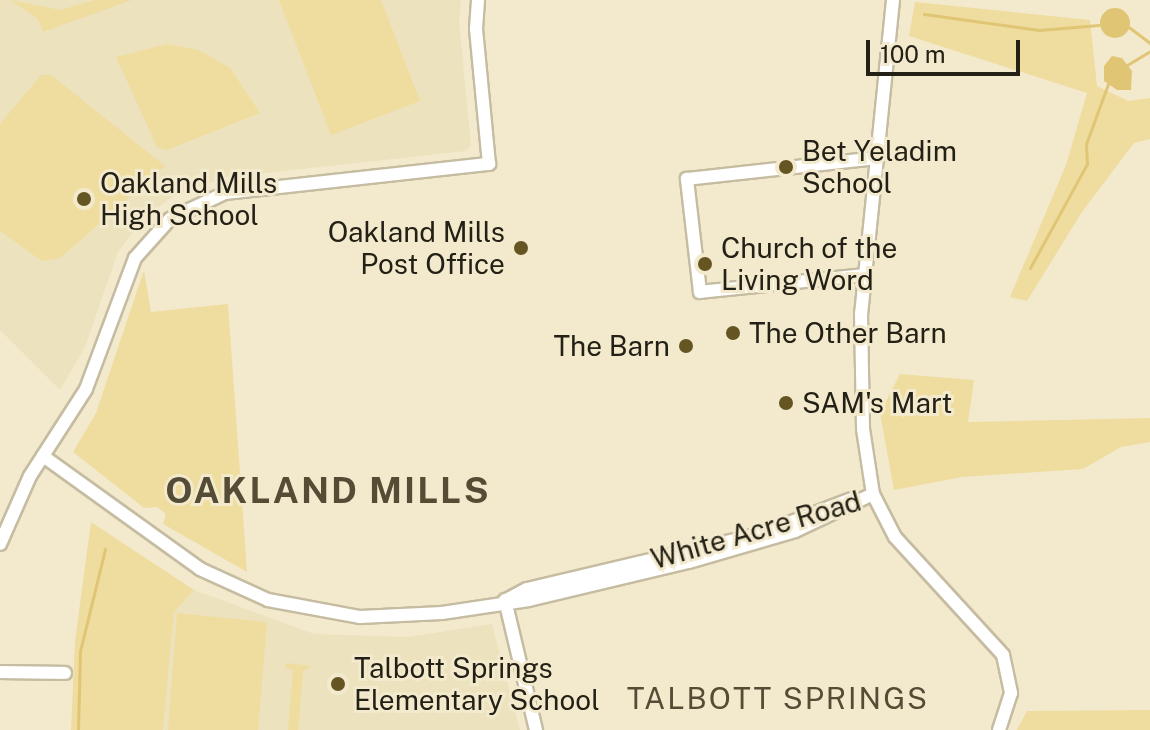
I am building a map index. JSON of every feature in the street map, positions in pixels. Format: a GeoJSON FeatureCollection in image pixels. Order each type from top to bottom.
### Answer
{"type":"FeatureCollection","features":[{"type":"Feature","properties":{"kind":"street"},"geometry":{"type":"LineString","coordinates":[[0,544],[43,456],[86,389],[135,258],[154,232],[186,208],[225,193],[489,164],[476,40],[478,0]]}},
{"type":"Feature","properties":{"kind":"street"},"geometry":{"type":"LineString","coordinates":[[893,0],[864,275],[859,371],[873,494],[895,537],[1003,655],[1011,693],[999,730]]}},
{"type":"Feature","properties":{"kind":"street"},"geometry":{"type":"LineString","coordinates":[[864,275],[700,292],[687,179],[878,158]]}},
{"type":"Feature","properties":{"kind":"street","name":"White Acre Road"},"geometry":{"type":"LineString","coordinates":[[43,456],[183,558],[268,600],[341,616],[381,618],[442,613],[505,600],[527,589],[760,534],[873,494]]}},
{"type":"Feature","properties":{"kind":"street"},"geometry":{"type":"LineString","coordinates":[[505,600],[536,730]]}},
{"type":"Feature","properties":{"kind":"street"},"geometry":{"type":"LineString","coordinates":[[0,672],[65,673]]}},
{"type":"Feature","properties":{"kind":"shaded area","name":"Oakland Mills High School"},"geometry":{"type":"Polygon","coordinates":[[[0,0],[461,0],[459,22],[471,145],[466,151],[228,177],[176,194],[143,219],[118,252],[85,347],[60,390],[0,330],[0,0]]]}},
{"type":"Feature","properties":{"kind":"shaded area"},"geometry":{"type":"Polygon","coordinates":[[[10,0],[60,10],[95,0],[132,0],[43,32],[38,19],[10,0]]]}},
{"type":"Feature","properties":{"kind":"shaded area"},"geometry":{"type":"Polygon","coordinates":[[[279,0],[381,0],[420,101],[331,135],[279,0]]]}},
{"type":"Feature","properties":{"kind":"shaded area"},"geometry":{"type":"Polygon","coordinates":[[[915,2],[1090,20],[1097,86],[1128,101],[1150,98],[1150,139],[1134,143],[1082,212],[1027,301],[1010,297],[1066,165],[1087,93],[909,36],[915,2]]]}},
{"type":"Feature","properties":{"kind":"shaded area"},"geometry":{"type":"Polygon","coordinates":[[[1115,8],[1126,12],[1130,23],[1126,34],[1115,38],[1104,34],[1100,23],[1104,12],[1115,8]]]}},
{"type":"Feature","properties":{"kind":"shaded area"},"geometry":{"type":"Polygon","coordinates":[[[167,44],[199,50],[230,68],[260,113],[167,150],[157,147],[116,57],[167,44]]]}},
{"type":"Feature","properties":{"kind":"shaded area"},"geometry":{"type":"Polygon","coordinates":[[[1112,56],[1122,58],[1132,71],[1131,90],[1117,90],[1104,81],[1104,66],[1112,56]]]}},
{"type":"Feature","properties":{"kind":"shaded area"},"geometry":{"type":"Polygon","coordinates":[[[41,75],[51,75],[165,166],[60,258],[42,261],[0,231],[0,124],[41,75]]]}},
{"type":"Feature","properties":{"kind":"shaded area"},"geometry":{"type":"Polygon","coordinates":[[[144,270],[151,312],[228,304],[247,572],[163,524],[166,514],[157,507],[144,508],[73,452],[96,413],[144,270]]]}},
{"type":"Feature","properties":{"kind":"shaded area"},"geometry":{"type":"Polygon","coordinates":[[[900,374],[974,380],[968,422],[1150,418],[1150,442],[1121,447],[1083,469],[962,477],[894,490],[880,413],[900,374]]]}},
{"type":"Feature","properties":{"kind":"shaded area"},"geometry":{"type":"Polygon","coordinates":[[[91,522],[194,590],[174,612],[163,730],[71,730],[75,641],[91,522]]]}},
{"type":"Feature","properties":{"kind":"shaded area","name":"Talbott Springs Elementary School"},"geometry":{"type":"Polygon","coordinates":[[[194,590],[314,634],[408,637],[492,624],[520,730],[163,730],[174,612],[194,590]]]}},
{"type":"Feature","properties":{"kind":"shaded area"},"geometry":{"type":"Polygon","coordinates":[[[177,613],[267,622],[258,730],[168,730],[177,613]]]}},
{"type":"Feature","properties":{"kind":"shaded area"},"geometry":{"type":"Polygon","coordinates":[[[287,663],[312,666],[303,671],[298,730],[288,730],[293,670],[285,668],[287,663]]]}},
{"type":"Feature","properties":{"kind":"shaded area"},"geometry":{"type":"Polygon","coordinates":[[[1150,710],[1150,730],[1017,730],[1027,711],[1150,710]]]}},
{"type":"Feature","properties":{"kind":"waterway"},"geometry":{"type":"LineString","coordinates":[[924,14],[1039,30],[1099,25]]}},
{"type":"Feature","properties":{"kind":"waterway"},"geometry":{"type":"LineString","coordinates":[[1126,25],[1150,43]]}},
{"type":"Feature","properties":{"kind":"waterway"},"geometry":{"type":"LineString","coordinates":[[1127,65],[1150,51]]}},
{"type":"Feature","properties":{"kind":"waterway"},"geometry":{"type":"LineString","coordinates":[[1030,268],[1087,164],[1086,144],[1108,84]]}},
{"type":"Feature","properties":{"kind":"waterway"},"geometry":{"type":"LineString","coordinates":[[78,730],[80,651],[105,549]]}},
{"type":"Feature","properties":{"kind":"place","name":"Bet Yeladim School"},"geometry":{"type":"Point","coordinates":[786,167]}},
{"type":"Feature","properties":{"kind":"place","name":"Oakland Mills High School"},"geometry":{"type":"Point","coordinates":[84,199]}},
{"type":"Feature","properties":{"kind":"place","name":"Oakland Mills Post Office"},"geometry":{"type":"Point","coordinates":[521,248]}},
{"type":"Feature","properties":{"kind":"place","name":"Church of the Living Word"},"geometry":{"type":"Point","coordinates":[705,264]}},
{"type":"Feature","properties":{"kind":"place","name":"The Other Barn"},"geometry":{"type":"Point","coordinates":[733,333]}},
{"type":"Feature","properties":{"kind":"place","name":"The Barn"},"geometry":{"type":"Point","coordinates":[686,346]}},
{"type":"Feature","properties":{"kind":"place","name":"SAM's Mart"},"geometry":{"type":"Point","coordinates":[786,403]}},
{"type":"Feature","properties":{"kind":"place","name":"Talbott Springs Elementary School"},"geometry":{"type":"Point","coordinates":[338,684]}},
{"type":"Feature","properties":{"kind":"district","name":"OAKLAND MILLS"},"geometry":{"type":"Point","coordinates":[328,491]}},
{"type":"Feature","properties":{"kind":"district","name":"TALBOTT SPRINGS"},"geometry":{"type":"Point","coordinates":[778,698]}}]}
